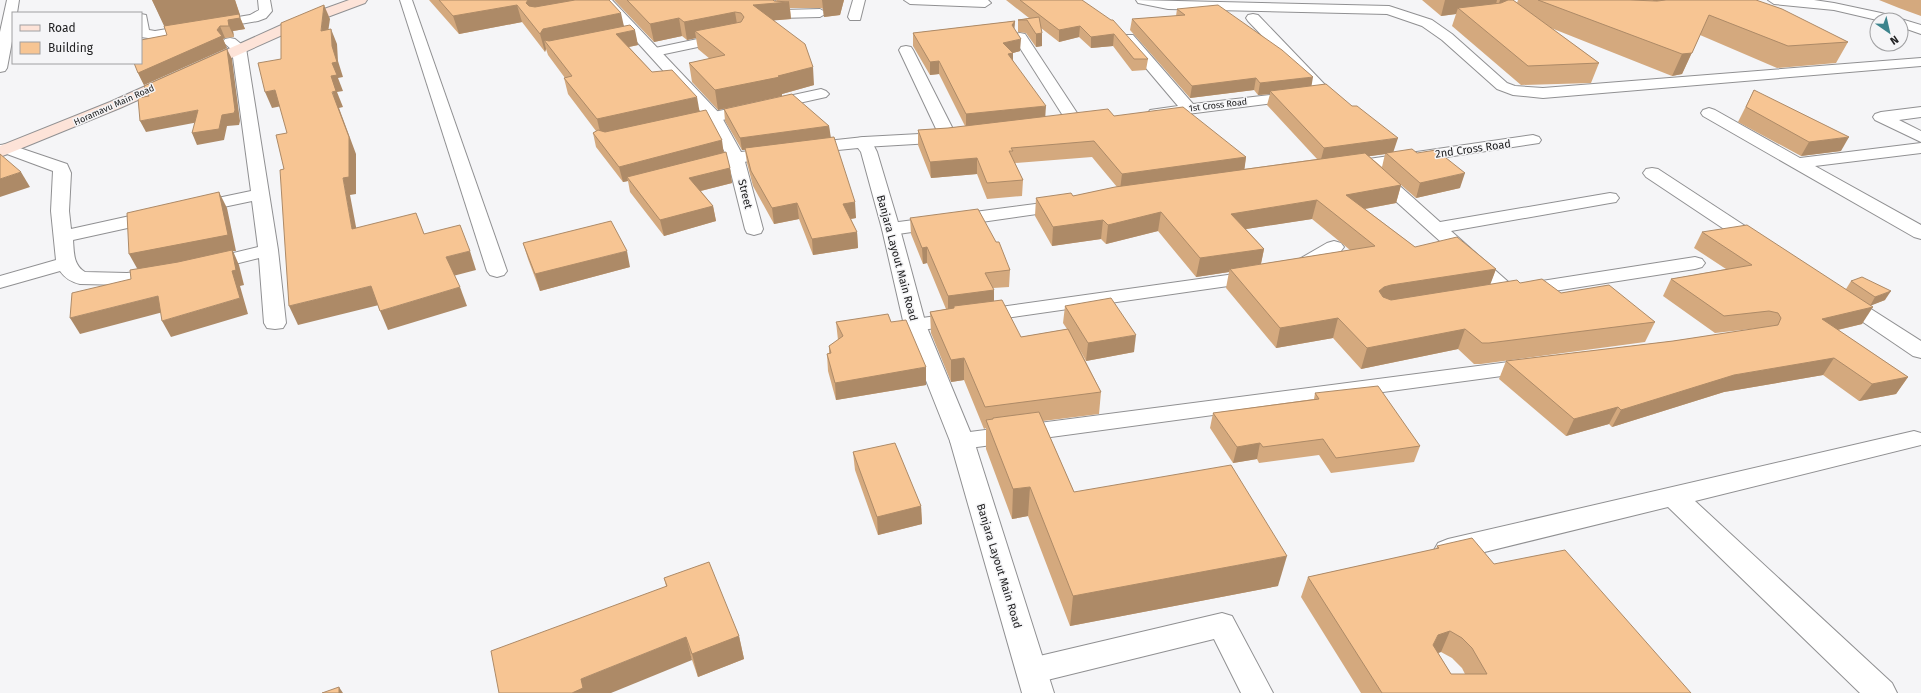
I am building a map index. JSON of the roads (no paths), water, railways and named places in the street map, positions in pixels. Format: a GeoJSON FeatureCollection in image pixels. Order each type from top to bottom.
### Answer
{"type":"FeatureCollection","features":[{"type":"Feature","properties":{"kind":"main road","name":"Horamavu Main Road"},"geometry":{"type":"LineString","coordinates":[[2,148],[116,105],[235,45],[341,0]]}},
{"type":"Feature","properties":{"kind":"main road","name":"Horamavu Main Road"},"geometry":{"type":"LineString","coordinates":[[235,45],[360,0]]}},
{"type":"Feature","properties":{"kind":"street"},"geometry":{"type":"LineString","coordinates":[[0,68],[2,48],[13,0]]}},
{"type":"Feature","properties":{"kind":"street"},"geometry":{"type":"LineString","coordinates":[[142,22],[144,33],[147,35],[155,35],[253,18],[261,15],[266,10],[264,0]]}},
{"type":"Feature","properties":{"kind":"street"},"geometry":{"type":"LineString","coordinates":[[406,0],[498,271]]}},
{"type":"Feature","properties":{"kind":"street"},"geometry":{"type":"LineString","coordinates":[[764,0],[769,2],[778,14],[820,13]]}},
{"type":"Feature","properties":{"kind":"street"},"geometry":{"type":"LineString","coordinates":[[856,17],[859,0]]}},
{"type":"Feature","properties":{"kind":"street"},"geometry":{"type":"LineString","coordinates":[[910,0],[985,3]]}},
{"type":"Feature","properties":{"kind":"street"},"geometry":{"type":"LineString","coordinates":[[1142,0],[1168,5],[1189,6],[1361,8],[1389,10],[1427,23],[1447,37],[1502,86],[1528,92],[1543,93],[1921,62]]}},
{"type":"Feature","properties":{"kind":"street"},"geometry":{"type":"LineString","coordinates":[[1774,0],[1819,3],[1846,7],[1869,14]]}},
{"type":"Feature","properties":{"kind":"street"},"geometry":{"type":"LineString","coordinates":[[604,5],[630,36],[655,52],[692,96],[714,117],[736,158]]}},
{"type":"Feature","properties":{"kind":"street","name":"1st Cross Road"},"geometry":{"type":"LineString","coordinates":[[1143,114],[1325,93],[1253,18]]}},
{"type":"Feature","properties":{"kind":"street"},"geometry":{"type":"LineString","coordinates":[[1427,23],[1449,21]]}},
{"type":"Feature","properties":{"kind":"street"},"geometry":{"type":"LineString","coordinates":[[1909,26],[1921,30]]}},
{"type":"Feature","properties":{"kind":"street"},"geometry":{"type":"LineString","coordinates":[[1119,27],[1189,109]]}},
{"type":"Feature","properties":{"kind":"street"},"geometry":{"type":"LineString","coordinates":[[655,52],[738,35]]}},
{"type":"Feature","properties":{"kind":"street"},"geometry":{"type":"LineString","coordinates":[[1020,37],[1082,121],[1059,124]]}},
{"type":"Feature","properties":{"kind":"street"},"geometry":{"type":"LineString","coordinates":[[235,45],[260,194],[268,250],[275,323]]}},
{"type":"Feature","properties":{"kind":"street"},"geometry":{"type":"LineString","coordinates":[[906,50],[948,137]]}},
{"type":"Feature","properties":{"kind":"street"},"geometry":{"type":"LineString","coordinates":[[676,125],[821,94]]}},
{"type":"Feature","properties":{"kind":"street"},"geometry":{"type":"LineString","coordinates":[[1921,112],[1881,117],[1921,137]]}},
{"type":"Feature","properties":{"kind":"street"},"geometry":{"type":"LineString","coordinates":[[1709,113],[1921,232]]}},
{"type":"Feature","properties":{"kind":"street"},"geometry":{"type":"LineString","coordinates":[[684,172],[736,158],[844,143],[964,135]]}},
{"type":"Feature","properties":{"kind":"street","name":"2nd Cross Road"},"geometry":{"type":"LineString","coordinates":[[1333,169],[1533,140]]}},
{"type":"Feature","properties":{"kind":"street","name":"Banjara Layout Main Road"},"geometry":{"type":"LineString","coordinates":[[864,142],[869,152],[915,325],[962,441],[1034,682]]}},
{"type":"Feature","properties":{"kind":"street"},"geometry":{"type":"LineString","coordinates":[[2,148],[61,168],[60,211],[66,263],[71,272],[80,278],[127,279],[183,270],[268,250]]}},
{"type":"Feature","properties":{"kind":"street"},"geometry":{"type":"LineString","coordinates":[[1799,163],[1921,148]]}},
{"type":"Feature","properties":{"kind":"street","name":"Street"},"geometry":{"type":"LineString","coordinates":[[736,158],[754,229]]}},
{"type":"Feature","properties":{"kind":"street"},"geometry":{"type":"LineString","coordinates":[[1364,164],[1509,292]]}},
{"type":"Feature","properties":{"kind":"street"},"geometry":{"type":"LineString","coordinates":[[1652,173],[1770,251]]}},
{"type":"Feature","properties":{"kind":"street"},"geometry":{"type":"LineString","coordinates":[[63,236],[260,194]]}},
{"type":"Feature","properties":{"kind":"street"},"geometry":{"type":"LineString","coordinates":[[1436,228],[1610,198]]}},
{"type":"Feature","properties":{"kind":"street"},"geometry":{"type":"LineString","coordinates":[[890,229],[1080,203]]}},
{"type":"Feature","properties":{"kind":"street"},"geometry":{"type":"LineString","coordinates":[[915,325],[1282,273],[1307,264],[1334,247]]}},
{"type":"Feature","properties":{"kind":"street"},"geometry":{"type":"LineString","coordinates":[[0,282],[66,263]]}},
{"type":"Feature","properties":{"kind":"street"},"geometry":{"type":"LineString","coordinates":[[1485,296],[1695,263]]}},
{"type":"Feature","properties":{"kind":"street"},"geometry":{"type":"LineString","coordinates":[[1829,290],[1921,351]]}},
{"type":"Feature","properties":{"kind":"street"},"geometry":{"type":"LineString","coordinates":[[962,441],[1554,363]]}},
{"type":"Feature","properties":{"kind":"street"},"geometry":{"type":"LineString","coordinates":[[1426,555],[1914,439]]}},
{"type":"Feature","properties":{"kind":"street"},"geometry":{"type":"LineString","coordinates":[[1673,496],[1882,693]]}},
{"type":"Feature","properties":{"kind":"street"},"geometry":{"type":"LineString","coordinates":[[1034,682],[1222,625],[1257,693]]}}]}
